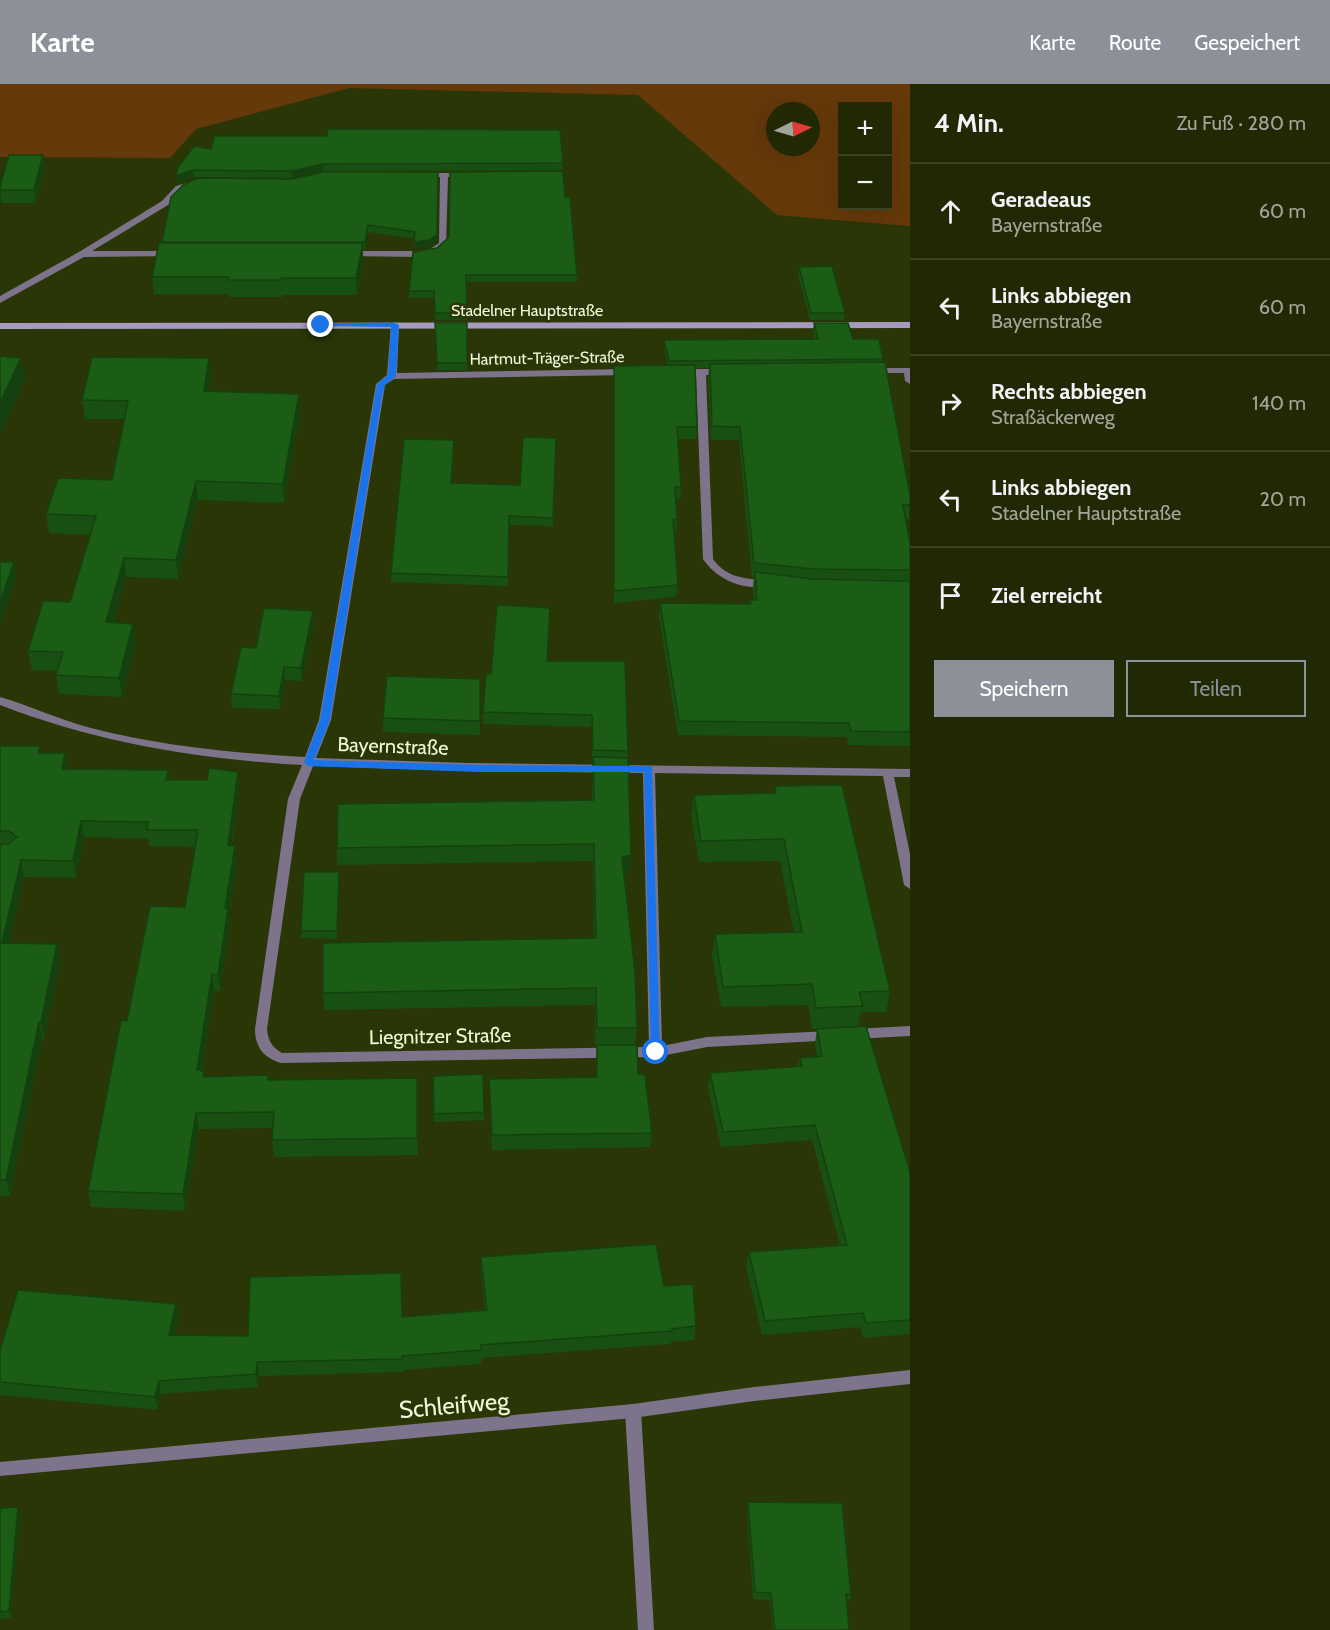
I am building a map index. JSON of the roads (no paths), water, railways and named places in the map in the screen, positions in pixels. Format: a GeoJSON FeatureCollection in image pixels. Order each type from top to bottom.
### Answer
{"type":"FeatureCollection","features":[{"type":"Feature","properties":{"kind":"main road","name":"Stadelner Hauptstraße"},"geometry":{"type":"LineString","coordinates":[[0,326],[910,325]]}},
{"type":"Feature","properties":{"kind":"street"},"geometry":{"type":"LineString","coordinates":[[411,175],[478,175]]}},
{"type":"Feature","properties":{"kind":"street"},"geometry":{"type":"LineString","coordinates":[[341,254],[422,254],[433,251],[443,244],[444,175]]}},
{"type":"Feature","properties":{"kind":"street"},"geometry":{"type":"LineString","coordinates":[[0,300],[82,254],[165,202],[179,188],[197,181],[209,182]]}},
{"type":"Feature","properties":{"kind":"street"},"geometry":{"type":"LineString","coordinates":[[82,254],[176,254]]}},
{"type":"Feature","properties":{"kind":"street"},"geometry":{"type":"LineString","coordinates":[[392,376],[395,325]]}},
{"type":"Feature","properties":{"kind":"street"},"geometry":{"type":"LineString","coordinates":[[862,371],[908,370],[910,381]]}},
{"type":"Feature","properties":{"kind":"street","name":"Hartmut-Träger-Straße"},"geometry":{"type":"LineString","coordinates":[[392,376],[644,372]]}},
{"type":"Feature","properties":{"kind":"street"},"geometry":{"type":"LineString","coordinates":[[667,372],[736,372]]}},
{"type":"Feature","properties":{"kind":"street"},"geometry":{"type":"LineString","coordinates":[[701,372],[708,559],[717,573],[739,581],[782,585]]}},
{"type":"Feature","properties":{"kind":"street","name":"Liegnitzer Straße"},"geometry":{"type":"LineString","coordinates":[[392,376],[381,384],[325,720],[294,799],[261,1029],[261,1041],[270,1053],[281,1058],[656,1052],[707,1042],[910,1031]]}},
{"type":"Feature","properties":{"kind":"street","name":"Bayernstraße"},"geometry":{"type":"LineString","coordinates":[[0,701],[75,726],[140,743],[202,754],[308,762],[479,768],[649,768],[910,773]]}},
{"type":"Feature","properties":{"kind":"street"},"geometry":{"type":"LineString","coordinates":[[649,768],[656,1052]]}},
{"type":"Feature","properties":{"kind":"street"},"geometry":{"type":"LineString","coordinates":[[888,773],[910,885]]}},
{"type":"Feature","properties":{"kind":"street","name":"Schleifweg"},"geometry":{"type":"LineString","coordinates":[[0,1469],[633,1412],[754,1394],[910,1377]]}},
{"type":"Feature","properties":{"kind":"street"},"geometry":{"type":"LineString","coordinates":[[633,1412],[646,1630]]}}]}
